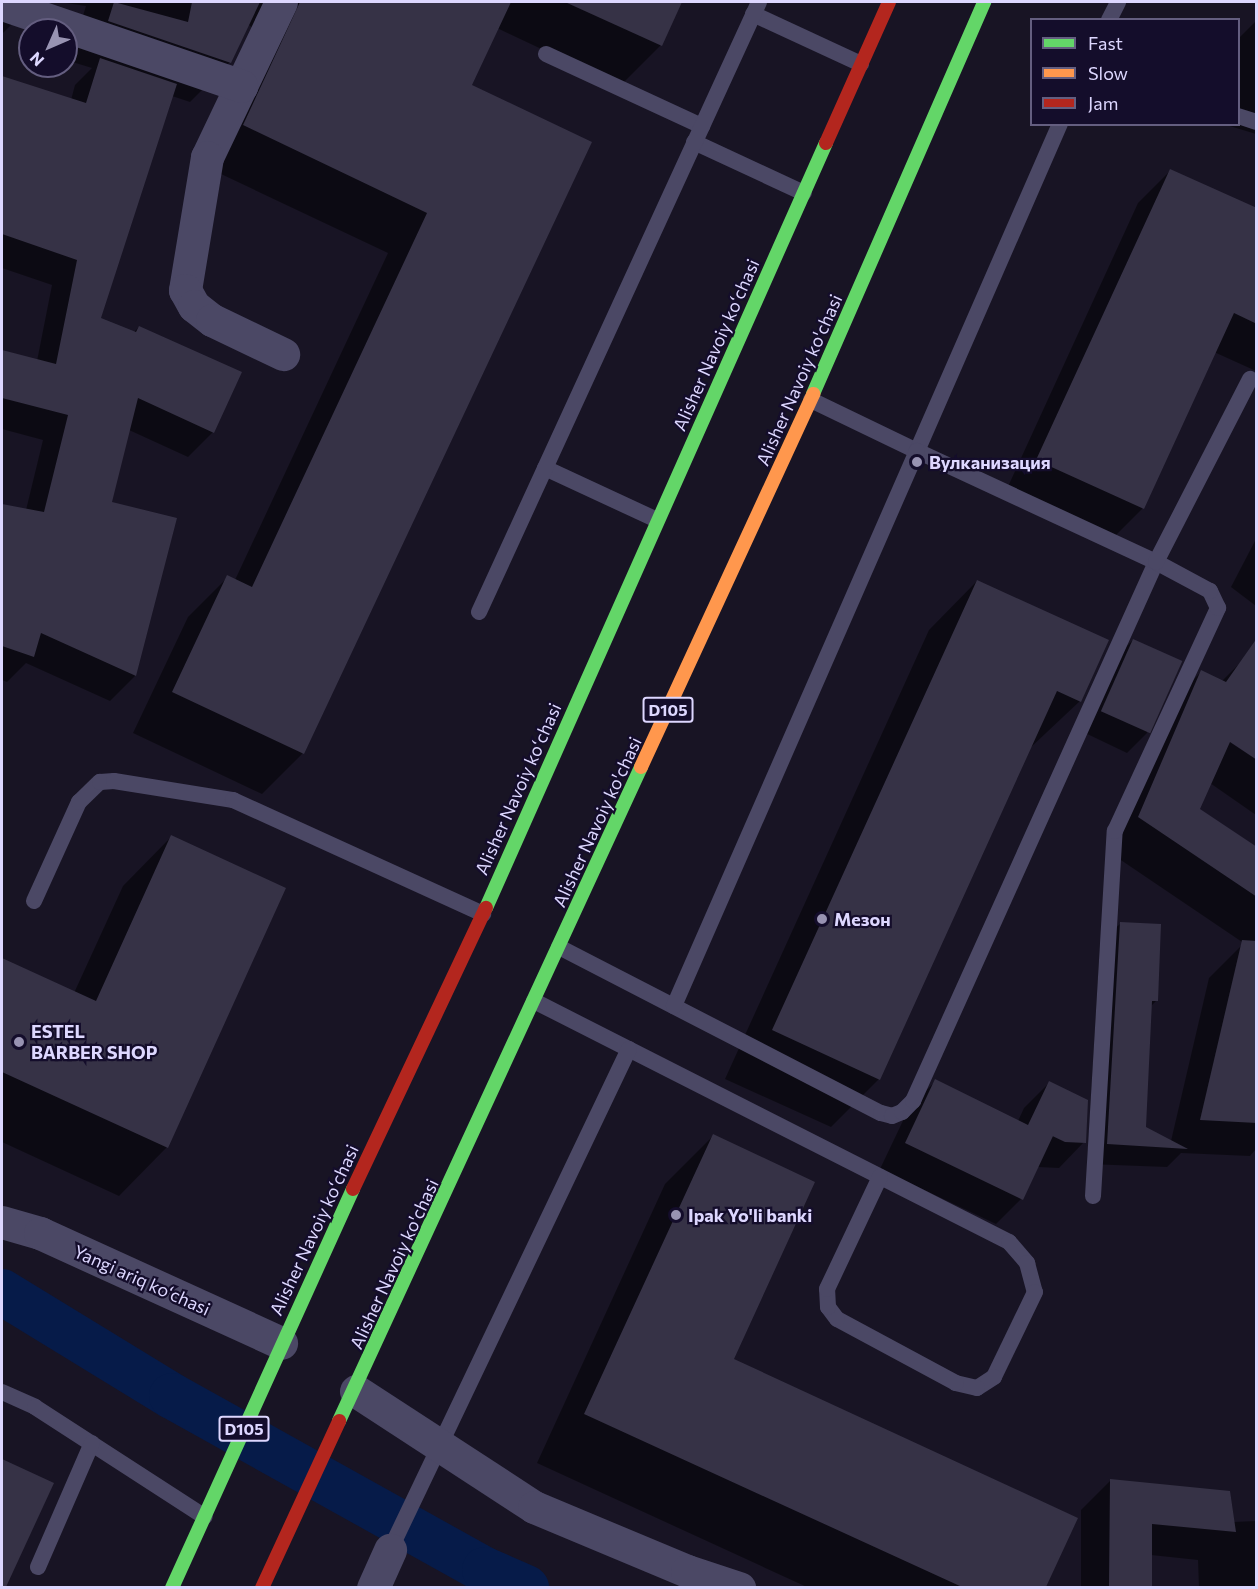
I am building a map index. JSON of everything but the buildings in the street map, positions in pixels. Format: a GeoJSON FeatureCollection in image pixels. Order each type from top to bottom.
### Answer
{"type":"FeatureCollection","features":[{"type":"Feature","properties":{"kind":"main road","name":"Alisher Navoiy koʻchasi"},"geometry":{"type":"LineString","coordinates":[[172,1587],[277,1355],[483,914],[889,2]]}},
{"type":"Feature","properties":{"kind":"main road","name":"Alisher Navoiy ko'chasi"},"geometry":{"type":"LineString","coordinates":[[262,1587],[811,400],[984,2]]}},
{"type":"Feature","properties":{"kind":"street"},"geometry":{"type":"LineString","coordinates":[[281,2],[207,157],[185,290],[195,306],[212,320],[283,354]]}},
{"type":"Feature","properties":{"kind":"street"},"geometry":{"type":"LineString","coordinates":[[2,4],[241,86]]}},
{"type":"Feature","properties":{"kind":"street","name":"Yangi ariq ko‘chasi"},"geometry":{"type":"LineString","coordinates":[[2,1222],[39,1233],[277,1355]]}},
{"type":"Feature","properties":{"kind":"street"},"geometry":{"type":"LineString","coordinates":[[349,1403],[439,1446],[534,1507],[687,1571],[739,1587]]}},
{"type":"Feature","properties":{"kind":"street"},"geometry":{"type":"LineString","coordinates":[[372,1587],[390,1550]]}},
{"type":"Feature","properties":{"kind":"lane"},"geometry":{"type":"LineString","coordinates":[[1110,18],[1118,2]]}},
{"type":"Feature","properties":{"kind":"lane"},"geometry":{"type":"LineString","coordinates":[[479,612],[756,8],[861,64]]}},
{"type":"Feature","properties":{"kind":"lane"},"geometry":{"type":"LineString","coordinates":[[546,54],[702,126]]}},
{"type":"Feature","properties":{"kind":"lane"},"geometry":{"type":"LineString","coordinates":[[1240,116],[1257,122]]}},
{"type":"Feature","properties":{"kind":"lane"},"geometry":{"type":"LineString","coordinates":[[674,1006],[1059,126]]}},
{"type":"Feature","properties":{"kind":"lane"},"geometry":{"type":"LineString","coordinates":[[694,142],[804,192]]}},
{"type":"Feature","properties":{"kind":"lane"},"geometry":{"type":"LineString","coordinates":[[559,946],[881,1113],[892,1116],[902,1112],[913,1101],[1156,562],[1250,379]]}},
{"type":"Feature","properties":{"kind":"lane"},"geometry":{"type":"LineString","coordinates":[[811,400],[1156,562],[1210,591],[1218,608],[1115,831],[1093,1196]]}},
{"type":"Feature","properties":{"kind":"lane"},"geometry":{"type":"LineString","coordinates":[[545,468],[657,520]]}},
{"type":"Feature","properties":{"kind":"lane"},"geometry":{"type":"LineString","coordinates":[[34,901],[79,802],[100,782],[114,781],[234,800],[483,914]]}},
{"type":"Feature","properties":{"kind":"lane"},"geometry":{"type":"LineString","coordinates":[[534,1001],[1009,1242],[1028,1263],[1035,1292],[994,1377],[977,1388],[956,1383],[837,1319],[828,1307],[827,1289],[880,1177]]}},
{"type":"Feature","properties":{"kind":"lane"},"geometry":{"type":"LineString","coordinates":[[390,1550],[629,1049]]}},
{"type":"Feature","properties":{"kind":"lane"},"geometry":{"type":"LineString","coordinates":[[2,1392],[36,1407],[205,1516]]}},
{"type":"Feature","properties":{"kind":"lane"},"geometry":{"type":"LineString","coordinates":[[38,1567],[92,1443]]}},
{"type":"Feature","properties":{"kind":"waterway"},"geometry":{"type":"LineString","coordinates":[[2,1292],[172,1396],[485,1570],[526,1588]]}},
{"type":"Feature","properties":{"kind":"traffic: fast"},"geometry":{"type":"LineString","coordinates":[[813,394],[984,2]]}},
{"type":"Feature","properties":{"kind":"traffic: fast"},"geometry":{"type":"LineString","coordinates":[[486,908],[826,143]]}},
{"type":"Feature","properties":{"kind":"traffic: fast"},"geometry":{"type":"LineString","coordinates":[[339,1421],[641,767]]}},
{"type":"Feature","properties":{"kind":"traffic: fast"},"geometry":{"type":"LineString","coordinates":[[172,1588],[353,1189]]}},
{"type":"Feature","properties":{"kind":"traffic: slow"},"geometry":{"type":"LineString","coordinates":[[641,767],[813,394]]}},
{"type":"Feature","properties":{"kind":"traffic: jam"},"geometry":{"type":"LineString","coordinates":[[826,143],[889,2]]}},
{"type":"Feature","properties":{"kind":"traffic: jam"},"geometry":{"type":"LineString","coordinates":[[353,1189],[486,908]]}},
{"type":"Feature","properties":{"kind":"traffic: jam"},"geometry":{"type":"LineString","coordinates":[[262,1588],[339,1421]]}},
{"type":"Feature","properties":{"kind":"place","name":"Вулканизация"},"geometry":{"type":"Point","coordinates":[917,462]}},
{"type":"Feature","properties":{"kind":"place","name":"Мезон"},"geometry":{"type":"Point","coordinates":[822,919]}},
{"type":"Feature","properties":{"kind":"place","name":"ESTEL BARBER SHOP"},"geometry":{"type":"Point","coordinates":[19,1042]}},
{"type":"Feature","properties":{"kind":"place","name":"Ipak Yo'li banki"},"geometry":{"type":"Point","coordinates":[676,1215]}}]}
